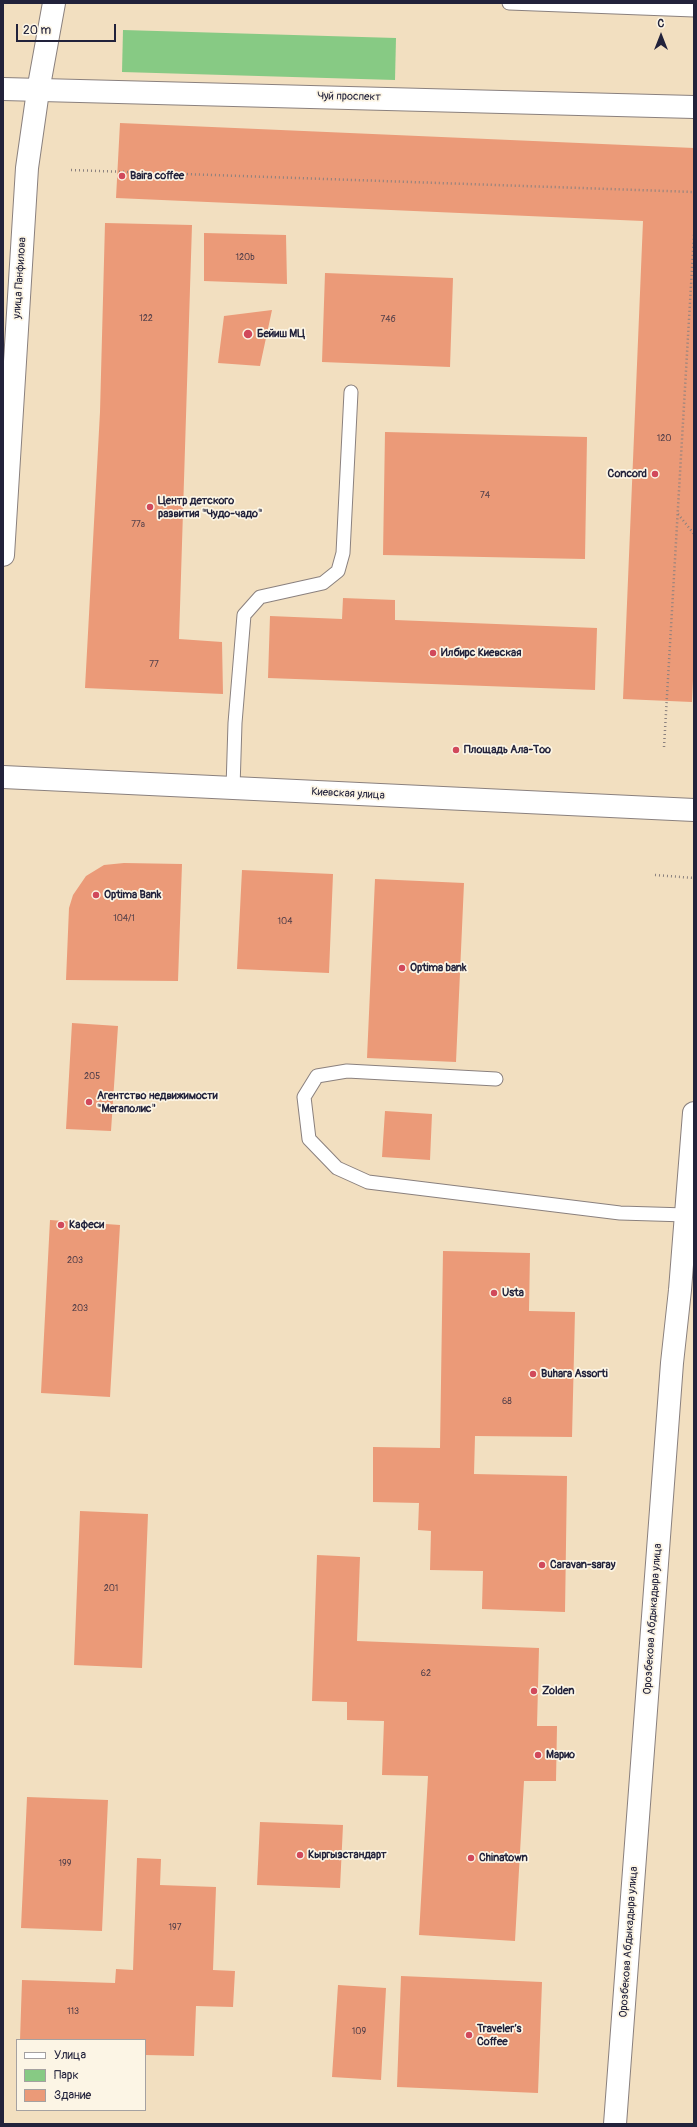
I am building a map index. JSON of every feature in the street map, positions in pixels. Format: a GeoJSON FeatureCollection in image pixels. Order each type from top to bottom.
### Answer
{"type":"FeatureCollection","features":[{"type":"Feature","properties":{"kind":"street","name":"улица Панфилова"},"geometry":{"type":"LineString","coordinates":[[3,555],[27,168],[38,91],[54,3]]}},
{"type":"Feature","properties":{"kind":"street","name":"Чуй проспект"},"geometry":{"type":"LineString","coordinates":[[3,89],[694,107]]}},
{"type":"Feature","properties":{"kind":"street","name":"Киевская улица"},"geometry":{"type":"LineString","coordinates":[[3,777],[694,810]]}},
{"type":"Feature","properties":{"kind":"street","name":"Орозбекова Абдыкадыра улица"},"geometry":{"type":"LineString","coordinates":[[615,2124],[672,1363],[694,1113]]}},
{"type":"Feature","properties":{"kind":"lane"},"geometry":{"type":"LineString","coordinates":[[509,3],[694,10]]}},
{"type":"Feature","properties":{"kind":"lane"},"geometry":{"type":"LineString","coordinates":[[233,788],[235,722],[244,615],[260,597],[323,583],[338,571],[343,553],[351,392]]}},
{"type":"Feature","properties":{"kind":"lane"},"geometry":{"type":"LineString","coordinates":[[496,1079],[347,1071],[317,1076],[304,1097],[309,1139],[337,1168],[368,1182],[620,1213],[686,1216]]}},
{"type":"Feature","properties":{"kind":"path"},"geometry":{"type":"LineString","coordinates":[[71,170],[694,192]]}},
{"type":"Feature","properties":{"kind":"path"},"geometry":{"type":"LineString","coordinates":[[664,747],[694,234]]}},
{"type":"Feature","properties":{"kind":"path"},"geometry":{"type":"LineString","coordinates":[[678,513],[694,534]]}},
{"type":"Feature","properties":{"kind":"path"},"geometry":{"type":"LineString","coordinates":[[655,875],[694,878]]}},
{"type":"Feature","properties":{"kind":"green space"},"geometry":{"type":"Polygon","coordinates":[[[123,30],[396,38],[395,80],[122,72],[123,30]]]}},
{"type":"Feature","properties":{"kind":"building"},"geometry":{"type":"Polygon","coordinates":[[[120,123],[694,148],[694,657],[692,702],[623,699],[643,221],[116,198],[120,123]]]}},
{"type":"Feature","properties":{"kind":"building"},"geometry":{"type":"Polygon","coordinates":[[[105,223],[192,225],[179,639],[222,642],[223,694],[85,688],[100,412],[105,223]]]}},
{"type":"Feature","properties":{"kind":"building"},"geometry":{"type":"Polygon","coordinates":[[[204,233],[286,235],[287,284],[204,281],[204,233]]]}},
{"type":"Feature","properties":{"kind":"building"},"geometry":{"type":"Polygon","coordinates":[[[325,273],[453,278],[450,367],[322,362],[325,273]]]}},
{"type":"Feature","properties":{"kind":"building"},"geometry":{"type":"Polygon","coordinates":[[[272,310],[260,366],[218,363],[224,316],[272,310]]]}},
{"type":"Feature","properties":{"kind":"building"},"geometry":{"type":"Polygon","coordinates":[[[385,432],[587,437],[585,559],[383,555],[385,432]]]}},
{"type":"Feature","properties":{"kind":"building","name":"Илбирс Киевская"},"geometry":{"type":"Polygon","coordinates":[[[343,598],[395,600],[395,620],[597,628],[595,690],[268,678],[270,616],[342,619],[343,598]]]}},
{"type":"Feature","properties":{"kind":"building"},"geometry":{"type":"Polygon","coordinates":[[[124,863],[182,864],[178,981],[66,980],[69,908],[73,895],[86,876],[104,865],[124,863]]]}},
{"type":"Feature","properties":{"kind":"building"},"geometry":{"type":"Polygon","coordinates":[[[242,870],[333,874],[329,973],[237,969],[242,870]]]}},
{"type":"Feature","properties":{"kind":"building"},"geometry":{"type":"Polygon","coordinates":[[[375,879],[464,883],[456,1062],[367,1058],[375,879]]]}},
{"type":"Feature","properties":{"kind":"building"},"geometry":{"type":"Polygon","coordinates":[[[72,1023],[118,1026],[111,1131],[66,1129],[72,1023]]]}},
{"type":"Feature","properties":{"kind":"building"},"geometry":{"type":"Polygon","coordinates":[[[385,1111],[432,1114],[430,1160],[382,1157],[385,1111]]]}},
{"type":"Feature","properties":{"kind":"building"},"geometry":{"type":"Polygon","coordinates":[[[50,1220],[120,1225],[110,1397],[41,1393],[50,1220]]]}},
{"type":"Feature","properties":{"kind":"building"},"geometry":{"type":"Polygon","coordinates":[[[443,1251],[530,1253],[529,1311],[575,1312],[572,1437],[475,1436],[474,1474],[567,1476],[565,1612],[482,1609],[483,1571],[430,1570],[431,1531],[418,1530],[419,1503],[373,1502],[373,1447],[440,1448],[443,1251]]]}},
{"type":"Feature","properties":{"kind":"building"},"geometry":{"type":"Polygon","coordinates":[[[80,1511],[148,1514],[142,1668],[74,1665],[80,1511]]]}},
{"type":"Feature","properties":{"kind":"building"},"geometry":{"type":"Polygon","coordinates":[[[317,1555],[360,1557],[357,1641],[539,1648],[537,1726],[557,1726],[556,1781],[524,1781],[515,1941],[419,1935],[428,1776],[382,1775],[384,1721],[347,1720],[347,1702],[312,1701],[317,1555]]]}},
{"type":"Feature","properties":{"kind":"building"},"geometry":{"type":"Polygon","coordinates":[[[27,1797],[108,1800],[102,1931],[21,1928],[27,1797]]]}},
{"type":"Feature","properties":{"kind":"building","name":"Кыргызстандарт"},"geometry":{"type":"Polygon","coordinates":[[[260,1822],[343,1825],[340,1888],[257,1885],[260,1822]]]}},
{"type":"Feature","properties":{"kind":"building"},"geometry":{"type":"Polygon","coordinates":[[[137,1858],[161,1859],[160,1885],[216,1887],[213,1970],[235,1971],[233,2007],[196,2006],[194,2056],[146,2055],[146,2039],[20,2039],[22,1980],[115,1983],[116,1969],[133,1970],[137,1858]]]}},
{"type":"Feature","properties":{"kind":"building","name":"Traveler’s Coffee"},"geometry":{"type":"Polygon","coordinates":[[[401,1976],[542,1982],[538,2093],[397,2087],[401,1976]]]}},
{"type":"Feature","properties":{"kind":"building"},"geometry":{"type":"Polygon","coordinates":[[[338,1985],[386,1988],[381,2080],[332,2077],[338,1985]]]}},
{"type":"Feature","properties":{"kind":"place","name":"Baira coffee"},"geometry":{"type":"Point","coordinates":[122,176]}},
{"type":"Feature","properties":{"kind":"place","name":"Бейиш МЦ"},"geometry":{"type":"Point","coordinates":[248,334]}},
{"type":"Feature","properties":{"kind":"place","name":"Concord"},"geometry":{"type":"Point","coordinates":[655,474]}},
{"type":"Feature","properties":{"kind":"place","name":"Центр детского развития \"Чудо-чадо\""},"geometry":{"type":"Point","coordinates":[150,507]}},
{"type":"Feature","properties":{"kind":"place","name":"Илбирс Киевская"},"geometry":{"type":"Point","coordinates":[433,653]}},
{"type":"Feature","properties":{"kind":"place","name":"Площадь Ала-Тоо"},"geometry":{"type":"Point","coordinates":[456,750]}},
{"type":"Feature","properties":{"kind":"place","name":"Optima Bank"},"geometry":{"type":"Point","coordinates":[96,895]}},
{"type":"Feature","properties":{"kind":"place","name":"Optima bank"},"geometry":{"type":"Point","coordinates":[402,968]}},
{"type":"Feature","properties":{"kind":"place","name":"Агентство недвижимости \"Мегаполис\""},"geometry":{"type":"Point","coordinates":[89,1102]}},
{"type":"Feature","properties":{"kind":"place","name":"Кафеси"},"geometry":{"type":"Point","coordinates":[61,1225]}},
{"type":"Feature","properties":{"kind":"place","name":"Usta"},"geometry":{"type":"Point","coordinates":[494,1293]}},
{"type":"Feature","properties":{"kind":"place","name":"Buhara Assorti"},"geometry":{"type":"Point","coordinates":[533,1374]}},
{"type":"Feature","properties":{"kind":"place","name":"Caravan-saray"},"geometry":{"type":"Point","coordinates":[542,1565]}},
{"type":"Feature","properties":{"kind":"place","name":"Zolden"},"geometry":{"type":"Point","coordinates":[534,1691]}},
{"type":"Feature","properties":{"kind":"place","name":"Марио"},"geometry":{"type":"Point","coordinates":[538,1755]}},
{"type":"Feature","properties":{"kind":"place","name":"Кыргызстандарт"},"geometry":{"type":"Point","coordinates":[300,1855]}},
{"type":"Feature","properties":{"kind":"place","name":"Chinatown"},"geometry":{"type":"Point","coordinates":[471,1858]}},
{"type":"Feature","properties":{"kind":"place","name":"Traveler’s Coffee"},"geometry":{"type":"Point","coordinates":[469,2035]}}]}
